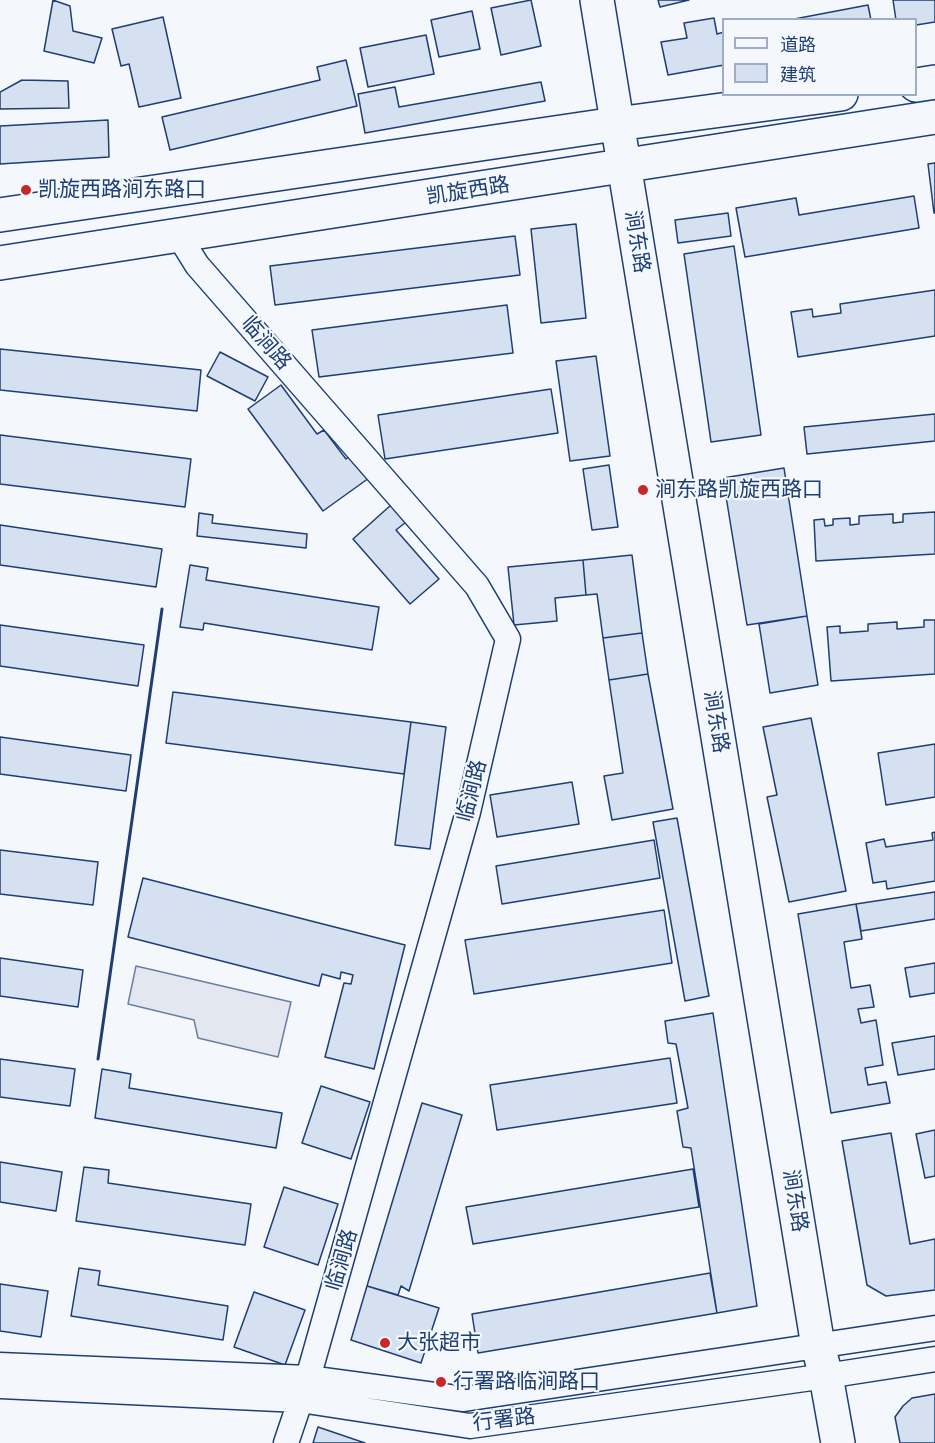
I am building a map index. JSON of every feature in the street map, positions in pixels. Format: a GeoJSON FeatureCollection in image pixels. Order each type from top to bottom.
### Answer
{"type":"FeatureCollection","features":[{"type":"Feature","properties":{"kind":"main road","name":"涧东路"},"geometry":{"type":"LineString","coordinates":[[581,0],[610,125]]}},
{"type":"Feature","properties":{"kind":"main road","name":"涧东路"},"geometry":{"type":"LineString","coordinates":[[597,0],[610,125],[813,1362],[818,1443]]}},
{"type":"Feature","properties":{"kind":"main road"},"geometry":{"type":"LineString","coordinates":[[917,85],[935,82]]}},
{"type":"Feature","properties":{"kind":"main road"},"geometry":{"type":"LineString","coordinates":[[0,215],[610,125],[827,96]]}},
{"type":"Feature","properties":{"kind":"main road","name":"凯旋西路"},"geometry":{"type":"LineString","coordinates":[[0,263],[935,117]]}},
{"type":"Feature","properties":{"kind":"main road","name":"涧东路"},"geometry":{"type":"LineString","coordinates":[[813,1362],[838,1443]]}},
{"type":"Feature","properties":{"kind":"street","name":"临涧路"},"geometry":{"type":"LineString","coordinates":[[179,236],[197,265],[477,586],[508,639],[468,812],[304,1389],[286,1443]]}},
{"type":"Feature","properties":{"kind":"street","name":"行署路"},"geometry":{"type":"LineString","coordinates":[[813,1362],[935,1328]]}},
{"type":"Feature","properties":{"kind":"street","name":"行署路"},"geometry":{"type":"LineString","coordinates":[[0,1365],[464,1399],[813,1362],[935,1359]]}},
{"type":"Feature","properties":{"kind":"street","name":"行署路"},"geometry":{"type":"LineString","coordinates":[[0,1386],[304,1389]]}},
{"type":"Feature","properties":{"kind":"shaded area"},"geometry":{"type":"Polygon","coordinates":[[[136,966],[291,1002],[278,1057],[198,1038],[194,1020],[128,1004],[136,966]]]}},
{"type":"Feature","properties":{"kind":"building"},"geometry":{"type":"Polygon","coordinates":[[[53,0],[70,6],[73,31],[102,38],[94,63],[44,51],[53,0]]]}},
{"type":"Feature","properties":{"kind":"building"},"geometry":{"type":"Polygon","coordinates":[[[531,0],[541,46],[501,55],[491,8],[531,0]]]}},
{"type":"Feature","properties":{"kind":"building"},"geometry":{"type":"Polygon","coordinates":[[[658,0],[689,0],[660,7],[658,0]]]}},
{"type":"Feature","properties":{"kind":"building"},"geometry":{"type":"Polygon","coordinates":[[[893,0],[935,0],[935,22],[917,25],[917,18],[896,18],[893,0]]]}},
{"type":"Feature","properties":{"kind":"building"},"geometry":{"type":"Polygon","coordinates":[[[868,5],[871,18],[800,18],[868,5]]]}},
{"type":"Feature","properties":{"kind":"building"},"geometry":{"type":"Polygon","coordinates":[[[472,11],[480,49],[439,57],[431,20],[472,11]]]}},
{"type":"Feature","properties":{"kind":"building"},"geometry":{"type":"Polygon","coordinates":[[[163,17],[181,98],[139,107],[129,64],[121,66],[112,29],[163,17]]]}},
{"type":"Feature","properties":{"kind":"building"},"geometry":{"type":"Polygon","coordinates":[[[714,18],[717,34],[722,33],[722,65],[668,75],[661,42],[687,38],[684,23],[714,18]]]}},
{"type":"Feature","properties":{"kind":"building"},"geometry":{"type":"Polygon","coordinates":[[[426,35],[434,74],[368,87],[360,48],[426,35]]]}},
{"type":"Feature","properties":{"kind":"building"},"geometry":{"type":"Polygon","coordinates":[[[346,60],[357,106],[170,150],[162,117],[320,80],[317,67],[346,60]]]}},
{"type":"Feature","properties":{"kind":"building"},"geometry":{"type":"Polygon","coordinates":[[[22,80],[68,81],[69,108],[0,109],[0,92],[22,80]]]}},
{"type":"Feature","properties":{"kind":"building"},"geometry":{"type":"Polygon","coordinates":[[[541,82],[545,101],[365,133],[358,94],[395,87],[399,107],[541,82]]]}},
{"type":"Feature","properties":{"kind":"building"},"geometry":{"type":"Polygon","coordinates":[[[108,120],[109,157],[0,164],[0,126],[108,120]]]}},
{"type":"Feature","properties":{"kind":"building"},"geometry":{"type":"Polygon","coordinates":[[[935,163],[935,213],[934,213],[928,164],[935,163]]]}},
{"type":"Feature","properties":{"kind":"building"},"geometry":{"type":"Polygon","coordinates":[[[914,196],[919,228],[745,257],[736,208],[796,198],[799,215],[914,196]]]}},
{"type":"Feature","properties":{"kind":"building"},"geometry":{"type":"Polygon","coordinates":[[[728,213],[731,236],[678,243],[675,220],[728,213]]]}},
{"type":"Feature","properties":{"kind":"building"},"geometry":{"type":"Polygon","coordinates":[[[576,224],[586,318],[541,323],[531,229],[576,224]]]}},
{"type":"Feature","properties":{"kind":"building"},"geometry":{"type":"Polygon","coordinates":[[[515,236],[520,275],[275,305],[270,266],[515,236]]]}},
{"type":"Feature","properties":{"kind":"building"},"geometry":{"type":"Polygon","coordinates":[[[734,246],[761,435],[711,442],[684,254],[734,246]]]}},
{"type":"Feature","properties":{"kind":"building"},"geometry":{"type":"Polygon","coordinates":[[[935,290],[935,336],[798,357],[791,312],[812,309],[813,317],[841,313],[840,304],[935,290]]]}},
{"type":"Feature","properties":{"kind":"building"},"geometry":{"type":"Polygon","coordinates":[[[507,305],[513,353],[319,377],[312,330],[507,305]]]}},
{"type":"Feature","properties":{"kind":"building"},"geometry":{"type":"Polygon","coordinates":[[[0,349],[201,370],[197,411],[0,390],[0,349]]]}},
{"type":"Feature","properties":{"kind":"building"},"geometry":{"type":"Polygon","coordinates":[[[220,352],[268,377],[255,401],[207,376],[220,352]]]}},
{"type":"Feature","properties":{"kind":"building"},"geometry":{"type":"Polygon","coordinates":[[[596,356],[610,456],[570,461],[556,361],[596,356]]]}},
{"type":"Feature","properties":{"kind":"building"},"geometry":{"type":"Polygon","coordinates":[[[281,385],[317,434],[324,430],[346,459],[351,455],[369,478],[323,511],[248,409],[281,385]]]}},
{"type":"Feature","properties":{"kind":"building"},"geometry":{"type":"Polygon","coordinates":[[[551,389],[558,433],[385,459],[378,415],[551,389]]]}},
{"type":"Feature","properties":{"kind":"building"},"geometry":{"type":"Polygon","coordinates":[[[935,414],[935,441],[807,454],[804,427],[935,414]]]}},
{"type":"Feature","properties":{"kind":"building"},"geometry":{"type":"Polygon","coordinates":[[[0,435],[191,459],[185,507],[0,484],[0,435]]]}},
{"type":"Feature","properties":{"kind":"building"},"geometry":{"type":"Polygon","coordinates":[[[609,465],[618,527],[592,530],[583,469],[609,465]]]}},
{"type":"Feature","properties":{"kind":"building"},"geometry":{"type":"Polygon","coordinates":[[[784,468],[807,616],[747,625],[723,478],[784,468]]]}},
{"type":"Feature","properties":{"kind":"building"},"geometry":{"type":"Polygon","coordinates":[[[391,505],[406,522],[396,530],[439,579],[410,604],[353,539],[391,505]]]}},
{"type":"Feature","properties":{"kind":"building"},"geometry":{"type":"Polygon","coordinates":[[[935,512],[935,554],[816,561],[814,520],[824,519],[825,526],[833,525],[833,519],[850,518],[850,525],[859,524],[859,516],[893,514],[893,523],[903,522],[903,514],[935,512]]]}},
{"type":"Feature","properties":{"kind":"building"},"geometry":{"type":"Polygon","coordinates":[[[199,513],[213,515],[212,523],[307,534],[306,548],[197,536],[199,513]]]}},
{"type":"Feature","properties":{"kind":"building"},"geometry":{"type":"Polygon","coordinates":[[[0,525],[162,549],[156,587],[0,565],[0,525]]]}},
{"type":"Feature","properties":{"kind":"building"},"geometry":{"type":"Polygon","coordinates":[[[632,555],[642,633],[603,638],[597,594],[586,595],[583,560],[632,555]]]}},
{"type":"Feature","properties":{"kind":"building"},"geometry":{"type":"Polygon","coordinates":[[[583,560],[586,595],[555,598],[557,621],[514,625],[508,567],[583,560]]]}},
{"type":"Feature","properties":{"kind":"building"},"geometry":{"type":"Polygon","coordinates":[[[190,565],[208,568],[206,580],[379,607],[372,650],[204,623],[203,630],[180,627],[190,565]]]}},
{"type":"Feature","properties":{"kind":"building"},"geometry":{"type":"Polygon","coordinates":[[[807,616],[818,685],[770,693],[759,624],[807,616]]]}},
{"type":"Feature","properties":{"kind":"building"},"geometry":{"type":"Polygon","coordinates":[[[924,620],[935,620],[935,674],[831,681],[827,627],[840,626],[840,633],[868,631],[868,624],[897,622],[897,629],[924,627],[924,620]]]}},
{"type":"Feature","properties":{"kind":"building"},"geometry":{"type":"Polygon","coordinates":[[[0,625],[144,645],[138,686],[0,666],[0,625]]]}},
{"type":"Feature","properties":{"kind":"building"},"geometry":{"type":"Polygon","coordinates":[[[642,633],[648,674],[609,680],[603,638],[642,633]]]}},
{"type":"Feature","properties":{"kind":"building"},"geometry":{"type":"Polygon","coordinates":[[[648,674],[673,809],[612,820],[604,776],[623,773],[609,680],[648,674]]]}},
{"type":"Feature","properties":{"kind":"building"},"geometry":{"type":"Polygon","coordinates":[[[173,692],[411,722],[404,774],[166,743],[173,692]]]}},
{"type":"Feature","properties":{"kind":"building"},"geometry":{"type":"Polygon","coordinates":[[[811,718],[846,891],[789,902],[767,797],[777,795],[763,727],[811,718]]]}},
{"type":"Feature","properties":{"kind":"building"},"geometry":{"type":"Polygon","coordinates":[[[411,722],[446,727],[430,849],[395,845],[411,722]]]}},
{"type":"Feature","properties":{"kind":"building"},"geometry":{"type":"Polygon","coordinates":[[[0,737],[131,755],[126,791],[0,774],[0,737]]]}},
{"type":"Feature","properties":{"kind":"building"},"geometry":{"type":"Polygon","coordinates":[[[935,744],[935,797],[886,805],[878,753],[935,744]]]}},
{"type":"Feature","properties":{"kind":"building"},"geometry":{"type":"Polygon","coordinates":[[[572,782],[579,824],[497,837],[490,795],[572,782]]]}},
{"type":"Feature","properties":{"kind":"building"},"geometry":{"type":"Polygon","coordinates":[[[677,818],[709,996],[685,1001],[653,822],[677,818]]]}},
{"type":"Feature","properties":{"kind":"building"},"geometry":{"type":"Polygon","coordinates":[[[935,832],[935,881],[887,889],[886,881],[873,883],[866,843],[884,839],[886,847],[933,840],[932,833],[935,832]]]}},
{"type":"Feature","properties":{"kind":"building"},"geometry":{"type":"Polygon","coordinates":[[[654,840],[660,878],[502,904],[496,866],[654,840]]]}},
{"type":"Feature","properties":{"kind":"building"},"geometry":{"type":"Polygon","coordinates":[[[0,850],[98,862],[93,905],[0,894],[0,850]]]}},
{"type":"Feature","properties":{"kind":"building"},"geometry":{"type":"Polygon","coordinates":[[[143,878],[405,945],[374,1069],[325,1057],[344,983],[351,984],[353,975],[341,972],[340,979],[322,974],[319,986],[128,937],[143,878]]]}},
{"type":"Feature","properties":{"kind":"building"},"geometry":{"type":"Polygon","coordinates":[[[935,892],[935,919],[861,931],[856,904],[935,892]]]}},
{"type":"Feature","properties":{"kind":"building"},"geometry":{"type":"Polygon","coordinates":[[[856,904],[862,939],[844,942],[851,988],[870,985],[874,1007],[858,1009],[861,1023],[876,1020],[883,1065],[865,1068],[868,1085],[886,1082],[890,1103],[831,1113],[798,914],[856,904]]]}},
{"type":"Feature","properties":{"kind":"building"},"geometry":{"type":"Polygon","coordinates":[[[664,910],[672,963],[474,994],[465,940],[664,910]]]}},
{"type":"Feature","properties":{"kind":"building"},"geometry":{"type":"Polygon","coordinates":[[[0,958],[83,970],[78,1007],[0,996],[0,958]]]}},
{"type":"Feature","properties":{"kind":"building"},"geometry":{"type":"Polygon","coordinates":[[[935,963],[935,993],[910,997],[905,968],[935,963]]]}},
{"type":"Feature","properties":{"kind":"building"},"geometry":{"type":"Polygon","coordinates":[[[713,1013],[757,1306],[717,1313],[691,1148],[683,1147],[677,1111],[688,1108],[676,1044],[668,1043],[665,1021],[713,1013]]]}},
{"type":"Feature","properties":{"kind":"building"},"geometry":{"type":"Polygon","coordinates":[[[935,1036],[935,1069],[898,1075],[892,1043],[935,1036]]]}},
{"type":"Feature","properties":{"kind":"building"},"geometry":{"type":"Polygon","coordinates":[[[670,1058],[677,1103],[497,1130],[490,1085],[670,1058]]]}},
{"type":"Feature","properties":{"kind":"building"},"geometry":{"type":"Polygon","coordinates":[[[0,1059],[75,1069],[70,1106],[0,1097],[0,1059]]]}},
{"type":"Feature","properties":{"kind":"building"},"geometry":{"type":"Polygon","coordinates":[[[102,1069],[131,1074],[129,1088],[282,1113],[276,1148],[95,1118],[102,1069]]]}},
{"type":"Feature","properties":{"kind":"building"},"geometry":{"type":"Polygon","coordinates":[[[321,1086],[370,1102],[351,1159],[302,1143],[321,1086]]]}},
{"type":"Feature","properties":{"kind":"building"},"geometry":{"type":"Polygon","coordinates":[[[422,1103],[462,1115],[409,1291],[401,1286],[398,1295],[367,1286],[422,1103]]]}},
{"type":"Feature","properties":{"kind":"building"},"geometry":{"type":"Polygon","coordinates":[[[935,1130],[935,1176],[925,1178],[916,1134],[935,1130]]]}},
{"type":"Feature","properties":{"kind":"building"},"geometry":{"type":"Polygon","coordinates":[[[891,1133],[910,1244],[935,1239],[935,1290],[886,1296],[867,1285],[842,1141],[891,1133]]]}},
{"type":"Feature","properties":{"kind":"building"},"geometry":{"type":"Polygon","coordinates":[[[0,1162],[62,1172],[56,1211],[0,1202],[0,1162]]]}},
{"type":"Feature","properties":{"kind":"building"},"geometry":{"type":"Polygon","coordinates":[[[84,1167],[109,1170],[108,1183],[251,1204],[245,1245],[76,1221],[84,1167]]]}},
{"type":"Feature","properties":{"kind":"building"},"geometry":{"type":"Polygon","coordinates":[[[693,1169],[699,1207],[473,1244],[466,1207],[693,1169]]]}},
{"type":"Feature","properties":{"kind":"building"},"geometry":{"type":"Polygon","coordinates":[[[284,1187],[338,1204],[318,1265],[264,1247],[284,1187]]]}},
{"type":"Feature","properties":{"kind":"building"},"geometry":{"type":"Polygon","coordinates":[[[79,1268],[100,1271],[98,1285],[228,1306],[223,1340],[71,1316],[79,1268]]]}},
{"type":"Feature","properties":{"kind":"building"},"geometry":{"type":"Polygon","coordinates":[[[710,1273],[717,1313],[478,1353],[472,1314],[710,1273]]]}},
{"type":"Feature","properties":{"kind":"building"},"geometry":{"type":"Polygon","coordinates":[[[0,1284],[48,1291],[41,1337],[0,1331],[0,1284]]]}},
{"type":"Feature","properties":{"kind":"building"},"geometry":{"type":"Polygon","coordinates":[[[367,1286],[439,1308],[421,1363],[351,1340],[367,1286]]]}},
{"type":"Feature","properties":{"kind":"building"},"geometry":{"type":"Polygon","coordinates":[[[254,1292],[305,1310],[285,1365],[234,1347],[254,1292]]]}},
{"type":"Feature","properties":{"kind":"building"},"geometry":{"type":"Polygon","coordinates":[[[935,1394],[935,1443],[900,1443],[895,1417],[912,1398],[935,1394]]]}},
{"type":"Feature","properties":{"kind":"building"},"geometry":{"type":"Polygon","coordinates":[[[318,1427],[365,1443],[313,1443],[318,1427]]]}},
{"type":"Feature","properties":{"kind":"wall"},"geometry":{"type":"LineString","coordinates":[[98,1059],[162,609]]}},
{"type":"Feature","properties":{"kind":"place","name":"凯旋西路涧东路口"},"geometry":{"type":"Point","coordinates":[26,190]}},
{"type":"Feature","properties":{"kind":"place","name":"涧东路凯旋西路口"},"geometry":{"type":"Point","coordinates":[643,490]}},
{"type":"Feature","properties":{"kind":"place","name":"大张超市"},"geometry":{"type":"Point","coordinates":[385,1343]}},
{"type":"Feature","properties":{"kind":"place","name":"行署路临涧路口"},"geometry":{"type":"Point","coordinates":[441,1382]}}]}
